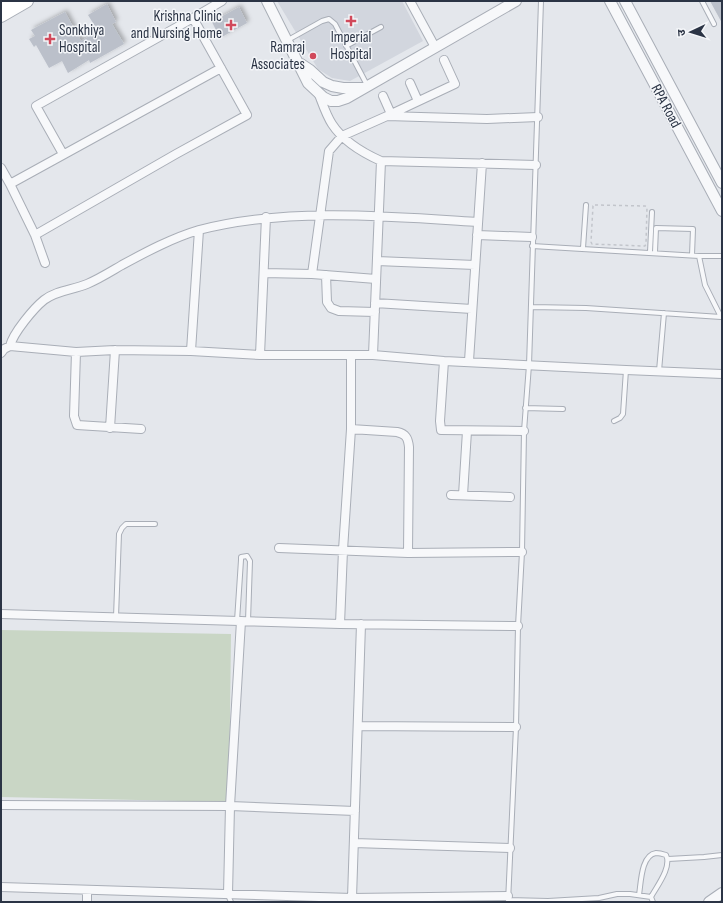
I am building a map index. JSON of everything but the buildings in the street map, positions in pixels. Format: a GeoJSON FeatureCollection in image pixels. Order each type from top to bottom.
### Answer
{"type":"FeatureCollection","features":[{"type":"Feature","properties":{"kind":"main road"},"geometry":{"type":"LineString","coordinates":[[1,5],[9,1]]}},
{"type":"Feature","properties":{"kind":"main road"},"geometry":{"type":"LineString","coordinates":[[1,16],[27,1]]}},
{"type":"Feature","properties":{"kind":"street"},"geometry":{"type":"LineString","coordinates":[[64,154],[36,106],[222,1]]}},
{"type":"Feature","properties":{"kind":"street"},"geometry":{"type":"LineString","coordinates":[[268,1],[308,82],[317,92],[331,101],[338,101],[347,98],[509,3]]}},
{"type":"Feature","properties":{"kind":"street"},"geometry":{"type":"LineString","coordinates":[[410,1],[435,47]]}},
{"type":"Feature","properties":{"kind":"street","name":"RPA Road"},"geometry":{"type":"LineString","coordinates":[[610,1],[722,211]]}},
{"type":"Feature","properties":{"kind":"street"},"geometry":{"type":"LineString","coordinates":[[625,1],[722,183]]}},
{"type":"Feature","properties":{"kind":"street"},"geometry":{"type":"LineString","coordinates":[[35,235],[247,115],[193,18]]}},
{"type":"Feature","properties":{"kind":"street"},"geometry":{"type":"LineString","coordinates":[[640,56],[650,49]]}},
{"type":"Feature","properties":{"kind":"street"},"geometry":{"type":"LineString","coordinates":[[312,274],[329,151],[342,136],[455,84],[444,60]]}},
{"type":"Feature","properties":{"kind":"street"},"geometry":{"type":"LineString","coordinates":[[300,64],[310,70],[323,82],[332,86],[343,88],[366,87]]}},
{"type":"Feature","properties":{"kind":"street"},"geometry":{"type":"LineString","coordinates":[[10,184],[221,68]]}},
{"type":"Feature","properties":{"kind":"street"},"geometry":{"type":"LineString","coordinates":[[410,83],[418,101]]}},
{"type":"Feature","properties":{"kind":"street"},"geometry":{"type":"LineString","coordinates":[[317,92],[331,123],[342,136],[368,155],[381,161],[536,165]]}},
{"type":"Feature","properties":{"kind":"street"},"geometry":{"type":"LineString","coordinates":[[383,96],[389,115]]}},
{"type":"Feature","properties":{"kind":"street"},"geometry":{"type":"LineString","coordinates":[[389,115],[487,118],[538,117]]}},
{"type":"Feature","properties":{"kind":"street"},"geometry":{"type":"LineString","coordinates":[[373,355],[381,161]]}},
{"type":"Feature","properties":{"kind":"street"},"geometry":{"type":"LineString","coordinates":[[469,361],[482,163]]}},
{"type":"Feature","properties":{"kind":"street"},"geometry":{"type":"LineString","coordinates":[[1,168],[35,235],[45,263]]}},
{"type":"Feature","properties":{"kind":"street"},"geometry":{"type":"LineString","coordinates":[[10,346],[12,338],[30,315],[43,301],[52,295],[85,285],[184,234],[221,224],[266,217],[320,216],[379,216],[478,222]]}},
{"type":"Feature","properties":{"kind":"street"},"geometry":{"type":"LineString","coordinates":[[260,355],[266,217]]}},
{"type":"Feature","properties":{"kind":"street"},"geometry":{"type":"LineString","coordinates":[[191,351],[199,230]]}},
{"type":"Feature","properties":{"kind":"street"},"geometry":{"type":"LineString","coordinates":[[477,234],[532,237]]}},
{"type":"Feature","properties":{"kind":"street"},"geometry":{"type":"LineString","coordinates":[[377,261],[475,265]]}},
{"type":"Feature","properties":{"kind":"street"},"geometry":{"type":"LineString","coordinates":[[264,273],[312,274],[376,279]]}},
{"type":"Feature","properties":{"kind":"street"},"geometry":{"type":"LineString","coordinates":[[326,275],[327,302],[331,308],[339,311],[375,312]]}},
{"type":"Feature","properties":{"kind":"street"},"geometry":{"type":"LineString","coordinates":[[375,303],[472,309]]}},
{"type":"Feature","properties":{"kind":"street"},"geometry":{"type":"LineString","coordinates":[[1,353],[4,349],[10,346],[76,352],[115,350],[191,351],[260,355],[373,355],[444,361],[722,374]]}},
{"type":"Feature","properties":{"kind":"street"},"geometry":{"type":"LineString","coordinates":[[110,428],[115,350]]}},
{"type":"Feature","properties":{"kind":"street"},"geometry":{"type":"LineString","coordinates":[[76,352],[74,416],[77,425],[141,429]]}},
{"type":"Feature","properties":{"kind":"street"},"geometry":{"type":"LineString","coordinates":[[340,624],[351,430],[351,356]]}},
{"type":"Feature","properties":{"kind":"street"},"geometry":{"type":"LineString","coordinates":[[444,361],[440,421],[441,430],[524,431]]}},
{"type":"Feature","properties":{"kind":"street"},"geometry":{"type":"LineString","coordinates":[[351,430],[397,432],[403,433],[408,439],[408,553]]}},
{"type":"Feature","properties":{"kind":"street"},"geometry":{"type":"LineString","coordinates":[[463,495],[467,431]]}},
{"type":"Feature","properties":{"kind":"street"},"geometry":{"type":"LineString","coordinates":[[451,495],[510,497]]}},
{"type":"Feature","properties":{"kind":"street"},"geometry":{"type":"LineString","coordinates":[[279,548],[408,553],[522,552]]}},
{"type":"Feature","properties":{"kind":"street"},"geometry":{"type":"LineString","coordinates":[[1,614],[340,624],[518,626]]}},
{"type":"Feature","properties":{"kind":"street"},"geometry":{"type":"LineString","coordinates":[[229,898],[230,806],[242,621]]}},
{"type":"Feature","properties":{"kind":"street"},"geometry":{"type":"LineString","coordinates":[[352,898],[361,624]]}},
{"type":"Feature","properties":{"kind":"street"},"geometry":{"type":"LineString","coordinates":[[358,726],[516,727]]}},
{"type":"Feature","properties":{"kind":"street"},"geometry":{"type":"LineString","coordinates":[[1,805],[230,806],[355,811]]}},
{"type":"Feature","properties":{"kind":"street"},"geometry":{"type":"LineString","coordinates":[[354,843],[510,848]]}},
{"type":"Feature","properties":{"kind":"street"},"geometry":{"type":"LineString","coordinates":[[1,887],[229,898],[508,899]]}},
{"type":"Feature","properties":{"kind":"street"},"geometry":{"type":"LineString","coordinates":[[87,902],[88,890]]}},
{"type":"Feature","properties":{"kind":"street"},"geometry":{"type":"LineString","coordinates":[[708,902],[722,893]]}},
{"type":"Feature","properties":{"kind":"lane"},"geometry":{"type":"LineString","coordinates":[[541,1],[529,364],[524,431],[522,552],[518,626],[516,727],[508,899],[548,901],[600,898],[617,894],[651,897]]}},
{"type":"Feature","properties":{"kind":"lane"},"geometry":{"type":"LineString","coordinates":[[702,1],[714,24]]}},
{"type":"Feature","properties":{"kind":"lane"},"geometry":{"type":"LineString","coordinates":[[288,41],[322,20],[329,19],[335,24],[366,87]]}},
{"type":"Feature","properties":{"kind":"lane"},"geometry":{"type":"LineString","coordinates":[[346,46],[381,27]]}},
{"type":"Feature","properties":{"kind":"lane"},"geometry":{"type":"LineString","coordinates":[[584,248],[586,205]]}},
{"type":"Feature","properties":{"kind":"lane"},"geometry":{"type":"LineString","coordinates":[[652,212],[654,228],[653,252]]}},
{"type":"Feature","properties":{"kind":"lane"},"geometry":{"type":"LineString","coordinates":[[654,228],[693,229],[692,255]]}},
{"type":"Feature","properties":{"kind":"lane"},"geometry":{"type":"LineString","coordinates":[[532,246],[721,256]]}},
{"type":"Feature","properties":{"kind":"lane"},"geometry":{"type":"LineString","coordinates":[[699,256],[705,285],[721,318]]}},
{"type":"Feature","properties":{"kind":"lane"},"geometry":{"type":"LineString","coordinates":[[531,307],[664,313],[721,318]]}},
{"type":"Feature","properties":{"kind":"lane"},"geometry":{"type":"LineString","coordinates":[[659,372],[664,313]]}},
{"type":"Feature","properties":{"kind":"lane"},"geometry":{"type":"LineString","coordinates":[[614,421],[620,418],[623,414],[626,370]]}},
{"type":"Feature","properties":{"kind":"lane"},"geometry":{"type":"LineString","coordinates":[[525,408],[563,409]]}},
{"type":"Feature","properties":{"kind":"lane"},"geometry":{"type":"LineString","coordinates":[[116,617],[119,534],[126,524],[155,524]]}},
{"type":"Feature","properties":{"kind":"lane"},"geometry":{"type":"LineString","coordinates":[[247,556],[250,561],[242,621],[241,557],[247,556]]}},
{"type":"Feature","properties":{"kind":"lane"},"geometry":{"type":"LineString","coordinates":[[638,895],[644,863],[649,856],[656,853],[666,855],[668,859]]}},
{"type":"Feature","properties":{"kind":"lane"},"geometry":{"type":"LineString","coordinates":[[668,859],[722,855]]}},
{"type":"Feature","properties":{"kind":"lane"},"geometry":{"type":"LineString","coordinates":[[653,902],[651,897],[665,870],[668,859]]}},
{"type":"Feature","properties":{"kind":"path"},"geometry":{"type":"LineString","coordinates":[[594,205],[647,207],[645,246],[592,244],[592,220],[594,205]]}},
{"type":"Feature","properties":{"kind":"shaded area","name":"Imperial Hospital"},"geometry":{"type":"Polygon","coordinates":[[[277,1],[402,1],[423,41],[350,81],[332,78],[318,69],[277,1]]]}},
{"type":"Feature","properties":{"kind":"green space"},"geometry":{"type":"Polygon","coordinates":[[[1,630],[231,634],[229,802],[1,797],[1,630]]]}},
{"type":"Feature","properties":{"kind":"place","name":"Imperial Hospital"},"geometry":{"type":"Point","coordinates":[351,21]}},
{"type":"Feature","properties":{"kind":"place","name":"Krishna Clinic and Nursing Home"},"geometry":{"type":"Point","coordinates":[231,25]}},
{"type":"Feature","properties":{"kind":"place","name":"Sonkhiya Hospital"},"geometry":{"type":"Point","coordinates":[50,39]}},
{"type":"Feature","properties":{"kind":"place","name":"Ramraj Associates"},"geometry":{"type":"Point","coordinates":[313,56]}}]}
